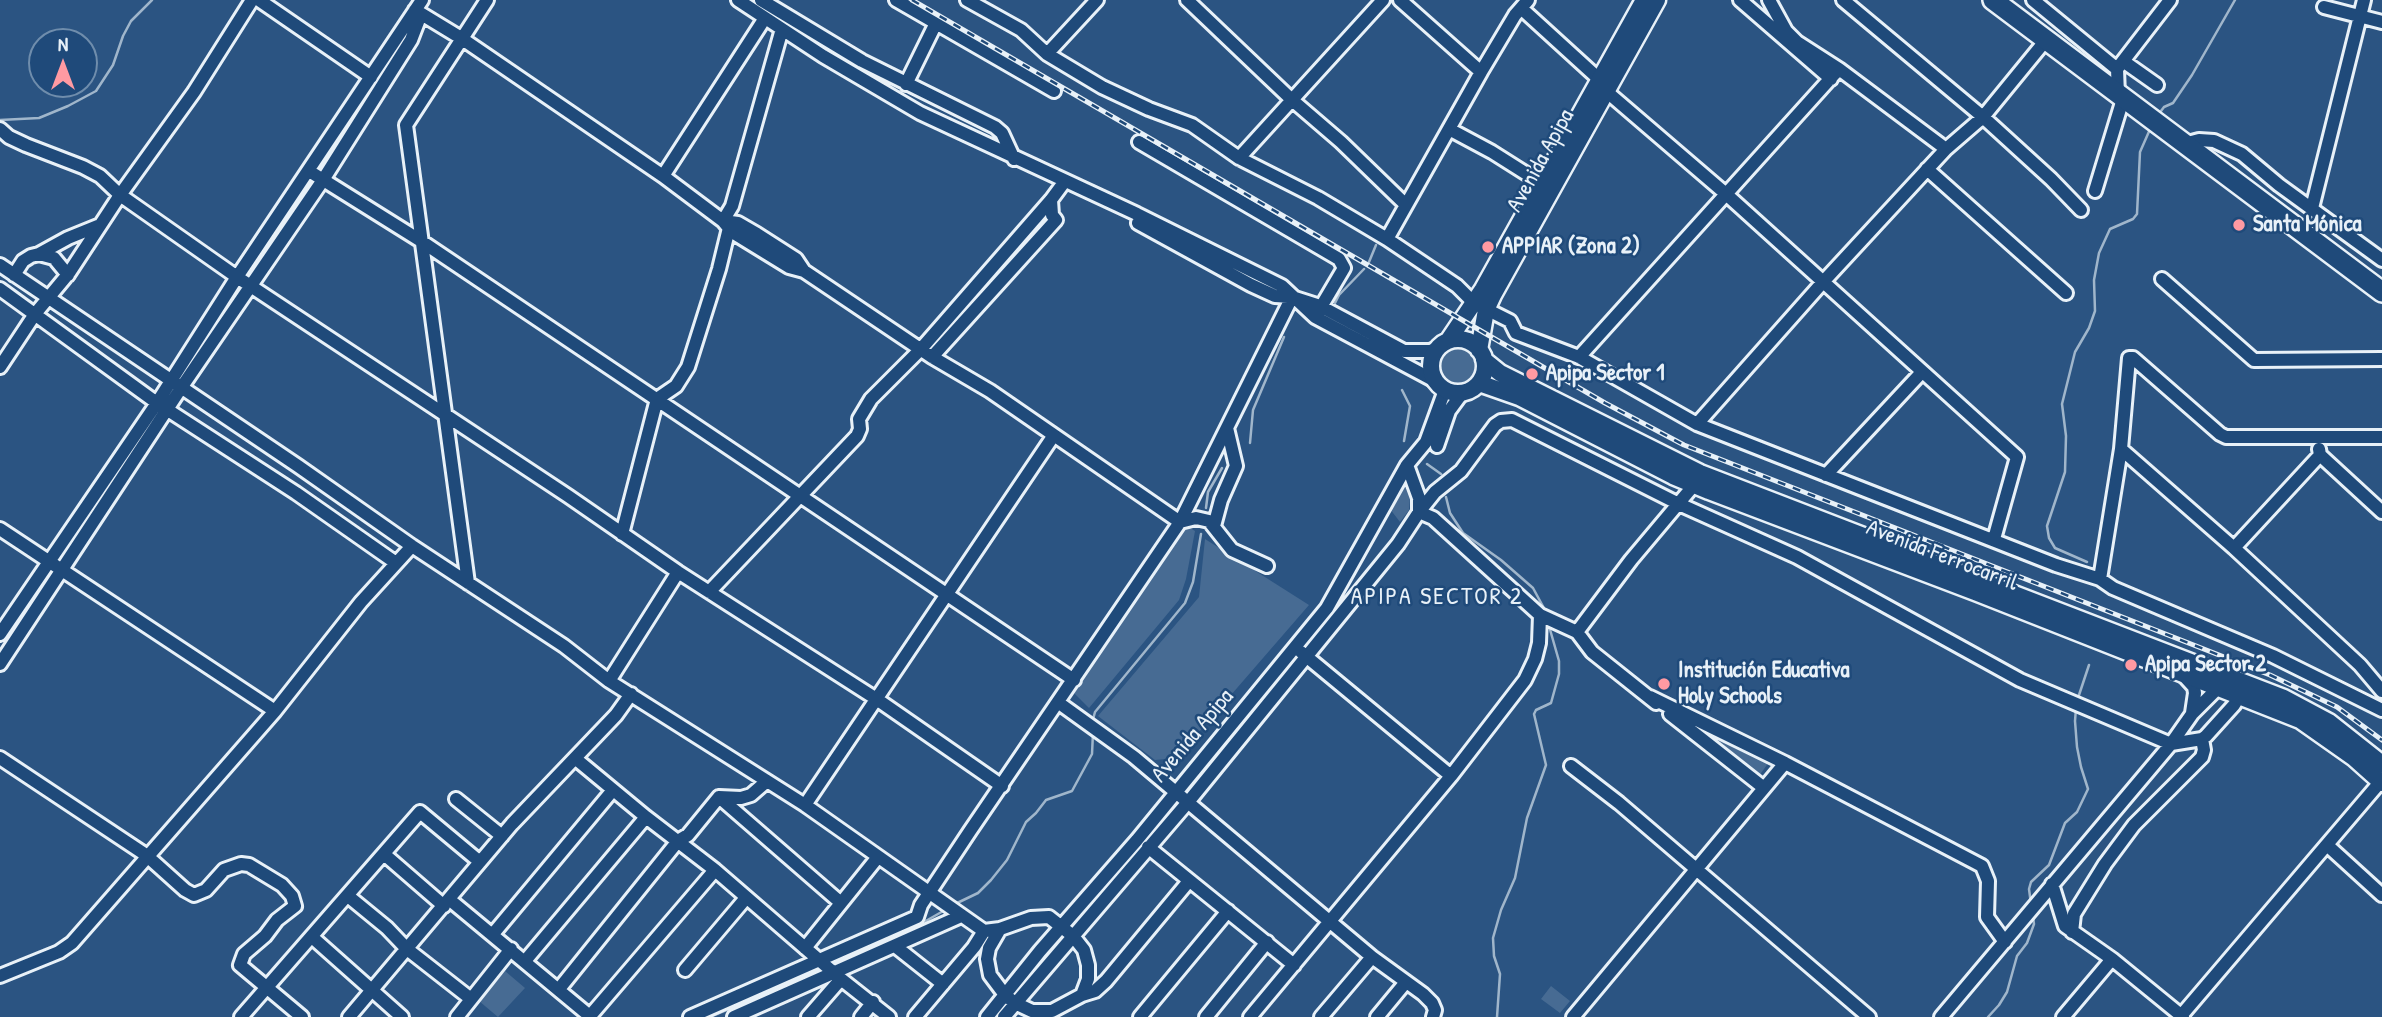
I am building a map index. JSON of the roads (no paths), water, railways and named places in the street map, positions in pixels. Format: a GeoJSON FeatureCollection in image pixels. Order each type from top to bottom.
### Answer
{"type":"FeatureCollection","features":[{"type":"Feature","properties":{"kind":"highway"},"geometry":{"type":"LineString","coordinates":[[1993,0],[2382,292]]}},
{"type":"Feature","properties":{"kind":"main road"},"geometry":{"type":"LineString","coordinates":[[1635,0],[1622,26],[1616,63],[1631,60],[1664,0]]}},
{"type":"Feature","properties":{"kind":"main road","name":"Avenida Apipa"},"geometry":{"type":"LineString","coordinates":[[1616,63],[1644,0]]}},
{"type":"Feature","properties":{"kind":"main road","name":"Avenida Apipa"},"geometry":{"type":"LineString","coordinates":[[1443,345],[1480,306],[1616,63],[1657,0]]}},
{"type":"Feature","properties":{"kind":"main road","name":"Avenida Apipa"},"geometry":{"type":"LineString","coordinates":[[1481,355],[1480,306],[1541,183],[1603,86]]}},
{"type":"Feature","properties":{"kind":"main road"},"geometry":{"type":"LineString","coordinates":[[1465,340],[1481,355],[1484,372],[1479,383],[1463,392],[1440,385],[1431,364],[1443,345],[1465,340]]}},
{"type":"Feature","properties":{"kind":"main road","name":"Avenida Ferrocarril"},"geometry":{"type":"LineString","coordinates":[[1481,355],[1500,373],[1697,479],[2179,671],[2224,682]]}},
{"type":"Feature","properties":{"kind":"main road","name":"Avenida Ferrocarril"},"geometry":{"type":"LineString","coordinates":[[1479,383],[1519,397],[1673,476],[1697,479],[2243,689],[2284,698],[2321,718],[2382,764]]}},
{"type":"Feature","properties":{"kind":"main road","name":"Avenida Ferrocarril"},"geometry":{"type":"LineString","coordinates":[[2243,689],[2312,726],[2382,781]]}},
{"type":"Feature","properties":{"kind":"street"},"geometry":{"type":"LineString","coordinates":[[0,367],[35,314],[68,275],[120,195],[194,92],[252,0]]}},
{"type":"Feature","properties":{"kind":"street"},"geometry":{"type":"LineString","coordinates":[[259,0],[370,77]]}},
{"type":"Feature","properties":{"kind":"street"},"geometry":{"type":"LineString","coordinates":[[468,583],[406,125],[487,0]]}},
{"type":"Feature","properties":{"kind":"street"},"geometry":{"type":"LineString","coordinates":[[738,0],[892,98],[1282,286],[1292,297],[1440,385]]}},
{"type":"Feature","properties":{"kind":"street"},"geometry":{"type":"LineString","coordinates":[[761,0],[862,61],[995,127],[1002,133],[1014,159]]}},
{"type":"Feature","properties":{"kind":"street"},"geometry":{"type":"LineString","coordinates":[[896,0],[1054,91]]}},
{"type":"Feature","properties":{"kind":"street"},"geometry":{"type":"LineString","coordinates":[[967,0],[1021,30],[1046,54],[1102,87],[1192,125],[1240,158],[1318,198],[1387,239],[1448,280],[1480,306],[1510,321],[1516,333],[1579,357],[1697,424],[2056,565],[2100,579],[2113,588],[2273,656],[2382,710]]}},
{"type":"Feature","properties":{"kind":"street"},"geometry":{"type":"LineString","coordinates":[[1046,54],[1097,0]]}},
{"type":"Feature","properties":{"kind":"street"},"geometry":{"type":"LineString","coordinates":[[1187,0],[1406,205]]}},
{"type":"Feature","properties":{"kind":"street"},"geometry":{"type":"LineString","coordinates":[[1240,158],[1383,0]]}},
{"type":"Feature","properties":{"kind":"street"},"geometry":{"type":"LineString","coordinates":[[1400,0],[1481,72]]}},
{"type":"Feature","properties":{"kind":"street"},"geometry":{"type":"LineString","coordinates":[[1740,0],[1835,74],[1945,149]]}},
{"type":"Feature","properties":{"kind":"street"},"geometry":{"type":"LineString","coordinates":[[1769,0],[1786,31],[1835,74]]}},
{"type":"Feature","properties":{"kind":"street"},"geometry":{"type":"LineString","coordinates":[[1843,0],[1983,117],[2081,210]]}},
{"type":"Feature","properties":{"kind":"street"},"geometry":{"type":"LineString","coordinates":[[2032,0],[2120,65],[2157,85]]}},
{"type":"Feature","properties":{"kind":"street"},"geometry":{"type":"LineString","coordinates":[[2095,191],[2125,100],[2120,65],[2170,0]]}},
{"type":"Feature","properties":{"kind":"street"},"geometry":{"type":"LineString","coordinates":[[2312,208],[2364,0]]}},
{"type":"Feature","properties":{"kind":"street"},"geometry":{"type":"LineString","coordinates":[[1387,239],[1481,72],[1525,4],[1603,86],[2017,457],[1994,539]]}},
{"type":"Feature","properties":{"kind":"street"},"geometry":{"type":"LineString","coordinates":[[2324,7],[2382,22]]}},
{"type":"Feature","properties":{"kind":"street"},"geometry":{"type":"LineString","coordinates":[[0,664],[162,407],[170,381],[237,276],[370,77],[420,8]]}},
{"type":"Feature","properties":{"kind":"street"},"geometry":{"type":"LineString","coordinates":[[420,8],[663,176],[726,225],[738,223],[767,240],[796,259],[804,271],[926,353],[990,391],[1180,522],[1200,519],[1209,521],[1232,550],[1267,566]]}},
{"type":"Feature","properties":{"kind":"street"},"geometry":{"type":"LineString","coordinates":[[0,634],[48,562],[162,407],[181,388],[323,180],[411,40],[420,8]]}},
{"type":"Feature","properties":{"kind":"street"},"geometry":{"type":"LineString","coordinates":[[663,176],[765,18]]}},
{"type":"Feature","properties":{"kind":"street"},"geometry":{"type":"LineString","coordinates":[[906,84],[936,23]]}},
{"type":"Feature","properties":{"kind":"street"},"geometry":{"type":"LineString","coordinates":[[622,534],[657,399],[676,386],[688,367],[719,269],[726,225],[782,29]]}},
{"type":"Feature","properties":{"kind":"street"},"geometry":{"type":"LineString","coordinates":[[1697,424],[1945,149],[1983,117],[2046,40]]}},
{"type":"Feature","properties":{"kind":"street"},"geometry":{"type":"LineString","coordinates":[[1579,357],[1835,74]]}},
{"type":"Feature","properties":{"kind":"street"},"geometry":{"type":"LineString","coordinates":[[0,129],[26,145],[93,172],[120,195],[251,286],[678,572],[878,700],[1002,786]]}},
{"type":"Feature","properties":{"kind":"street"},"geometry":{"type":"LineString","coordinates":[[1449,129],[1541,183]]}},
{"type":"Feature","properties":{"kind":"street"},"geometry":{"type":"LineString","coordinates":[[2184,144],[2199,140],[2214,141],[2230,147],[2382,260]]}},
{"type":"Feature","properties":{"kind":"street"},"geometry":{"type":"LineString","coordinates":[[1139,142],[1339,259],[1344,268],[1318,311]]}},
{"type":"Feature","properties":{"kind":"street"},"geometry":{"type":"LineString","coordinates":[[1927,169],[2066,293]]}},
{"type":"Feature","properties":{"kind":"street"},"geometry":{"type":"LineString","coordinates":[[309,171],[421,241],[1074,680]]}},
{"type":"Feature","properties":{"kind":"street"},"geometry":{"type":"LineString","coordinates":[[709,592],[857,436],[860,429],[859,419],[870,399],[926,353],[1065,181]]}},
{"type":"Feature","properties":{"kind":"street"},"geometry":{"type":"LineString","coordinates":[[14,275],[23,261],[31,256],[100,225]]}},
{"type":"Feature","properties":{"kind":"street"},"geometry":{"type":"LineString","coordinates":[[39,254],[54,258],[68,275]]}},
{"type":"Feature","properties":{"kind":"street"},"geometry":{"type":"LineString","coordinates":[[0,265],[412,546],[564,646],[609,681],[805,805],[984,931],[1000,929],[1031,918],[1049,917],[1073,936],[1084,950],[1088,979],[1082,995]]}},
{"type":"Feature","properties":{"kind":"street"},"geometry":{"type":"LineString","coordinates":[[2162,279],[2254,360],[2382,359]]}},
{"type":"Feature","properties":{"kind":"street"},"geometry":{"type":"LineString","coordinates":[[0,289],[162,407],[296,493],[396,563]]}},
{"type":"Feature","properties":{"kind":"street"},"geometry":{"type":"LineString","coordinates":[[690,1017],[917,917],[921,905],[1180,522],[1292,297]]}},
{"type":"Feature","properties":{"kind":"street"},"geometry":{"type":"LineString","coordinates":[[1318,311],[1404,351],[1430,351],[1443,345]]}},
{"type":"Feature","properties":{"kind":"street"},"geometry":{"type":"LineString","coordinates":[[2100,579],[2121,449],[2128,362],[2131,358],[2226,437],[2382,437]]}},
{"type":"Feature","properties":{"kind":"street"},"geometry":{"type":"LineString","coordinates":[[1826,475],[1922,372]]}},
{"type":"Feature","properties":{"kind":"street","name":"Avenida Apipa"},"geometry":{"type":"LineString","coordinates":[[1431,444],[1440,385]]}},
{"type":"Feature","properties":{"kind":"street","name":"Avenida Apipa"},"geometry":{"type":"LineString","coordinates":[[1004,1017],[1010,999],[1061,926],[1137,840],[1327,608],[1407,465],[1431,444],[1463,392]]}},
{"type":"Feature","properties":{"kind":"street","name":"Avenida Apipa"},"geometry":{"type":"LineString","coordinates":[[987,1017],[1010,999],[1073,936],[1189,801],[1398,544],[1435,492],[1461,471],[1495,425],[1512,420],[1679,504]]}},
{"type":"Feature","properties":{"kind":"street"},"geometry":{"type":"LineString","coordinates":[[1214,526],[1221,500],[1236,466],[1227,428]]}},
{"type":"Feature","properties":{"kind":"street"},"geometry":{"type":"LineString","coordinates":[[805,805],[1054,435]]}},
{"type":"Feature","properties":{"kind":"street"},"geometry":{"type":"LineString","coordinates":[[2317,438],[2320,455],[2382,512]]}},
{"type":"Feature","properties":{"kind":"street"},"geometry":{"type":"LineString","coordinates":[[2121,449],[2234,548],[2360,665],[2382,691]]}},
{"type":"Feature","properties":{"kind":"street"},"geometry":{"type":"LineString","coordinates":[[2234,548],[2320,455]]}},
{"type":"Feature","properties":{"kind":"street"},"geometry":{"type":"LineString","coordinates":[[1407,465],[1419,498],[1419,512],[1433,518],[1540,615],[1577,632],[1592,652],[1764,788]]}},
{"type":"Feature","properties":{"kind":"street"},"geometry":{"type":"LineString","coordinates":[[1577,632],[1697,479]]}},
{"type":"Feature","properties":{"kind":"street"},"geometry":{"type":"LineString","coordinates":[[1679,504],[1797,557],[2020,680],[2171,744],[2202,739],[2243,689]]}},
{"type":"Feature","properties":{"kind":"street"},"geometry":{"type":"LineString","coordinates":[[0,529],[275,710]]}},
{"type":"Feature","properties":{"kind":"street"},"geometry":{"type":"LineString","coordinates":[[0,976],[59,952],[72,943],[275,710],[362,602],[412,546]]}},
{"type":"Feature","properties":{"kind":"street"},"geometry":{"type":"LineString","coordinates":[[609,681],[678,572]]}},
{"type":"Feature","properties":{"kind":"street"},"geometry":{"type":"LineString","coordinates":[[1250,1017],[1451,776],[1525,680],[1537,651],[1540,615]]}},
{"type":"Feature","properties":{"kind":"street"},"geometry":{"type":"LineString","coordinates":[[1295,648],[1451,776]]}},
{"type":"Feature","properties":{"kind":"street"},"geometry":{"type":"LineString","coordinates":[[2179,671],[2194,687],[2196,698],[2192,714]]}},
{"type":"Feature","properties":{"kind":"street"},"geometry":{"type":"LineString","coordinates":[[1941,1017],[2171,744],[2192,714],[2224,682]]}},
{"type":"Feature","properties":{"kind":"street"},"geometry":{"type":"LineString","coordinates":[[349,1017],[502,836],[616,715],[631,694]]}},
{"type":"Feature","properties":{"kind":"street"},"geometry":{"type":"LineString","coordinates":[[1650,697],[1982,866],[1988,881],[1987,917],[2005,942]]}},
{"type":"Feature","properties":{"kind":"street"},"geometry":{"type":"LineString","coordinates":[[1059,703],[1189,801],[1372,957],[1433,1003],[1433,1017]]}},
{"type":"Feature","properties":{"kind":"street"},"geometry":{"type":"LineString","coordinates":[[2072,932],[2074,914],[2105,864],[2134,825],[2202,757],[2202,739]]}},
{"type":"Feature","properties":{"kind":"street"},"geometry":{"type":"LineString","coordinates":[[0,758],[146,855],[194,895],[206,890],[224,870],[241,864],[249,865],[288,890],[295,906],[277,919],[265,936],[241,959],[240,965],[302,1017]]}},
{"type":"Feature","properties":{"kind":"street"},"geometry":{"type":"LineString","coordinates":[[576,759],[715,870],[889,1017]]}},
{"type":"Feature","properties":{"kind":"street"},"geometry":{"type":"LineString","coordinates":[[1576,1016],[1695,869],[1785,764]]}},
{"type":"Feature","properties":{"kind":"street"},"geometry":{"type":"LineString","coordinates":[[1571,766],[1619,803],[1869,1017]]}},
{"type":"Feature","properties":{"kind":"street"},"geometry":{"type":"LineString","coordinates":[[719,797],[741,798],[758,791],[767,780]]}},
{"type":"Feature","properties":{"kind":"street"},"geometry":{"type":"LineString","coordinates":[[2052,884],[2065,926],[2112,959],[2182,1016],[2382,781]]}},
{"type":"Feature","properties":{"kind":"street"},"geometry":{"type":"LineString","coordinates":[[493,934],[613,790]]}},
{"type":"Feature","properties":{"kind":"street"},"geometry":{"type":"LineString","coordinates":[[559,989],[678,841],[688,835],[719,797]]}},
{"type":"Feature","properties":{"kind":"street"},"geometry":{"type":"LineString","coordinates":[[719,797],[841,903]]}},
{"type":"Feature","properties":{"kind":"street"},"geometry":{"type":"LineString","coordinates":[[456,799],[502,836]]}},
{"type":"Feature","properties":{"kind":"street"},"geometry":{"type":"LineString","coordinates":[[241,1017],[420,812],[480,862]]}},
{"type":"Feature","properties":{"kind":"street"},"geometry":{"type":"LineString","coordinates":[[525,961],[646,817]]}},
{"type":"Feature","properties":{"kind":"street"},"geometry":{"type":"LineString","coordinates":[[2327,845],[2382,895]]}},
{"type":"Feature","properties":{"kind":"street"},"geometry":{"type":"LineString","coordinates":[[1148,847],[1294,965]]}},
{"type":"Feature","properties":{"kind":"street"},"geometry":{"type":"LineString","coordinates":[[384,854],[447,903],[493,934],[590,1016],[715,870]]}},
{"type":"Feature","properties":{"kind":"street"},"geometry":{"type":"LineString","coordinates":[[805,948],[878,857]]}},
{"type":"Feature","properties":{"kind":"street"},"geometry":{"type":"LineString","coordinates":[[1000,929],[989,948],[987,959],[990,975],[1010,999],[1032,1011],[1052,1011],[1095,991],[1106,981],[1189,881]]}},
{"type":"Feature","properties":{"kind":"street"},"geometry":{"type":"LineString","coordinates":[[348,896],[387,928],[407,949],[471,999]]}},
{"type":"Feature","properties":{"kind":"street"},"geometry":{"type":"LineString","coordinates":[[685,970],[746,898]]}},
{"type":"Feature","properties":{"kind":"street"},"geometry":{"type":"LineString","coordinates":[[1140,1017],[1228,911]]}},
{"type":"Feature","properties":{"kind":"street"},"geometry":{"type":"LineString","coordinates":[[734,1017],[837,975],[961,916]]}},
{"type":"Feature","properties":{"kind":"street"},"geometry":{"type":"LineString","coordinates":[[915,1017],[984,931]]}},
{"type":"Feature","properties":{"kind":"street"},"geometry":{"type":"LineString","coordinates":[[312,937],[402,1017]]}},
{"type":"Feature","properties":{"kind":"street"},"geometry":{"type":"LineString","coordinates":[[1206,1017],[1266,942]]}},
{"type":"Feature","properties":{"kind":"street"},"geometry":{"type":"LineString","coordinates":[[895,946],[943,984]]}},
{"type":"Feature","properties":{"kind":"street"},"geometry":{"type":"LineString","coordinates":[[457,1017],[511,949]]}},
{"type":"Feature","properties":{"kind":"street"},"geometry":{"type":"LineString","coordinates":[[1321,1017],[1372,957]]}},
{"type":"Feature","properties":{"kind":"street"},"geometry":{"type":"LineString","coordinates":[[2063,1017],[2112,959]]}},
{"type":"Feature","properties":{"kind":"street"},"geometry":{"type":"LineString","coordinates":[[808,1017],[837,975]]}},
{"type":"Feature","properties":{"kind":"street"},"geometry":{"type":"LineString","coordinates":[[1377,1017],[1406,982]]}},
{"type":"Feature","properties":{"kind":"street"},"geometry":{"type":"LineString","coordinates":[[861,1017],[873,1002]]}},
{"type":"Feature","properties":{"kind":"waterway"},"geometry":{"type":"LineString","coordinates":[[0,120],[39,118],[96,91],[113,65],[131,21],[152,0]]}},
{"type":"Feature","properties":{"kind":"waterway"},"geometry":{"type":"LineString","coordinates":[[2158,115],[2164,107],[2173,103],[2192,75],[2235,0]]}},
{"type":"Feature","properties":{"kind":"waterway"},"geometry":{"type":"LineString","coordinates":[[2087,562],[2055,548],[2049,538],[2047,526],[2065,472],[2066,436],[2062,404],[2075,352],[2095,311],[2094,280],[2099,253],[2110,229],[2133,219],[2137,214],[2140,152],[2151,127]]}},
{"type":"Feature","properties":{"kind":"waterway"},"geometry":{"type":"LineString","coordinates":[[1369,262],[1376,245]]}},
{"type":"Feature","properties":{"kind":"waterway"},"geometry":{"type":"LineString","coordinates":[[1335,303],[1339,295],[1364,269]]}},
{"type":"Feature","properties":{"kind":"waterway"},"geometry":{"type":"LineString","coordinates":[[1250,443],[1253,410],[1284,337]]}},
{"type":"Feature","properties":{"kind":"waterway"},"geometry":{"type":"LineString","coordinates":[[1402,390],[1410,406],[1404,441]]}},
{"type":"Feature","properties":{"kind":"waterway"},"geometry":{"type":"LineString","coordinates":[[1427,464],[1441,474]]}},
{"type":"Feature","properties":{"kind":"waterway"},"geometry":{"type":"LineString","coordinates":[[1206,508],[1208,492],[1222,468]]}},
{"type":"Feature","properties":{"kind":"waterway"},"geometry":{"type":"LineString","coordinates":[[1446,497],[1450,513],[1463,533],[1501,560],[1533,588],[1546,612]]}},
{"type":"Feature","properties":{"kind":"waterway"},"geometry":{"type":"LineString","coordinates":[[1092,723],[1095,712],[1185,603],[1193,582],[1201,534]]}},
{"type":"Feature","properties":{"kind":"waterway"},"geometry":{"type":"LineString","coordinates":[[1497,1017],[1500,974],[1494,956],[1493,938],[1501,910],[1515,878],[1527,818],[1546,765],[1534,714],[1536,710],[1551,703],[1559,674],[1559,661],[1549,626]]}},
{"type":"Feature","properties":{"kind":"waterway"},"geometry":{"type":"LineString","coordinates":[[2077,701],[2089,665]]}},
{"type":"Feature","properties":{"kind":"waterway"},"geometry":{"type":"LineString","coordinates":[[2031,904],[2031,882],[2049,865],[2065,823],[2077,812],[2088,789],[2077,747],[2076,708]]}},
{"type":"Feature","properties":{"kind":"waterway"},"geometry":{"type":"LineString","coordinates":[[953,905],[978,893],[991,880],[1007,860],[1026,822],[1046,800],[1072,791],[1092,754],[1093,733]]}},
{"type":"Feature","properties":{"kind":"waterway"},"geometry":{"type":"LineString","coordinates":[[836,964],[910,930],[945,910]]}},
{"type":"Feature","properties":{"kind":"waterway"},"geometry":{"type":"LineString","coordinates":[[1988,1017],[2007,992],[2017,956],[2027,943],[2034,924],[2033,917]]}},
{"type":"Feature","properties":{"kind":"waterway"},"geometry":{"type":"LineString","coordinates":[[710,1017],[821,970]]}},
{"type":"Feature","properties":{"kind":"railway"},"geometry":{"type":"LineString","coordinates":[[912,0],[1605,403],[1684,445],[2270,675],[2337,707],[2382,740]]}},
{"type":"Feature","properties":{"kind":"place","name":"Santa Mónica"},"geometry":{"type":"Point","coordinates":[2239,225]}},
{"type":"Feature","properties":{"kind":"place","name":"APPIAR (Zona 2)"},"geometry":{"type":"Point","coordinates":[1488,247]}},
{"type":"Feature","properties":{"kind":"place","name":"Apipa Sector 1"},"geometry":{"type":"Point","coordinates":[1532,374]}},
{"type":"Feature","properties":{"kind":"place","name":"Apipa Sector 2"},"geometry":{"type":"Point","coordinates":[2131,665]}},
{"type":"Feature","properties":{"kind":"place","name":"Institución Educativa Holy Schools"},"geometry":{"type":"Point","coordinates":[1664,684]}},
{"type":"Feature","properties":{"kind":"district","name":"APIPA SECTOR 2"},"geometry":{"type":"Point","coordinates":[1437,598]}}]}
